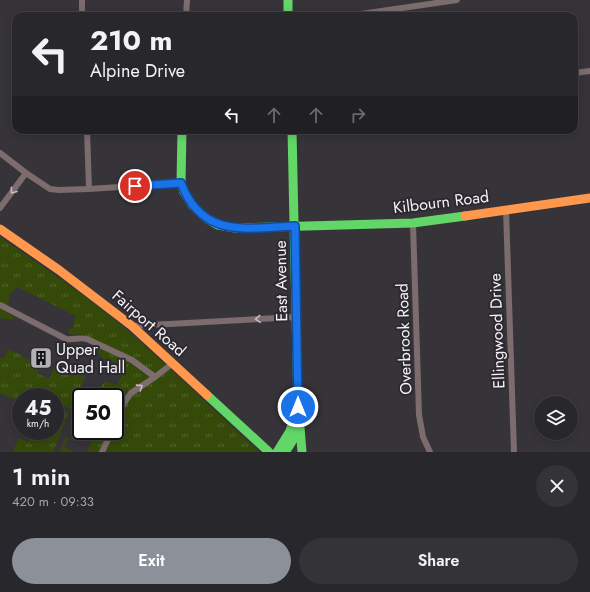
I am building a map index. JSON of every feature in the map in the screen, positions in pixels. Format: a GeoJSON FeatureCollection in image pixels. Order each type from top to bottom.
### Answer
{"type":"FeatureCollection","features":[{"type":"Feature","properties":{"kind":"main road"},"geometry":{"type":"LineString","coordinates":[[288,0],[288,12]]}},
{"type":"Feature","properties":{"kind":"main road"},"geometry":{"type":"LineString","coordinates":[[181,183],[182,134]]}},
{"type":"Feature","properties":{"kind":"main road","name":"East Avenue"},"geometry":{"type":"LineString","coordinates":[[285,452],[295,438],[300,420],[298,407],[292,134]]}},
{"type":"Feature","properties":{"kind":"main road","name":"Kilbourn Road"},"geometry":{"type":"LineString","coordinates":[[181,183],[184,192],[192,205],[206,218],[218,225],[235,228],[413,223],[590,198]]}},
{"type":"Feature","properties":{"kind":"main road","name":"Fairport Road"},"geometry":{"type":"LineString","coordinates":[[0,229],[59,270],[132,326],[269,452]]}},
{"type":"Feature","properties":{"kind":"main road","name":"East Avenue"},"geometry":{"type":"LineString","coordinates":[[277,452],[290,431],[298,407]]}},
{"type":"Feature","properties":{"kind":"main road"},"geometry":{"type":"LineString","coordinates":[[300,420],[302,452]]}},
{"type":"Feature","properties":{"kind":"street"},"geometry":{"type":"LineString","coordinates":[[82,0],[82,12]]}},
{"type":"Feature","properties":{"kind":"street"},"geometry":{"type":"LineString","coordinates":[[186,12],[187,0]]}},
{"type":"Feature","properties":{"kind":"street"},"geometry":{"type":"LineString","coordinates":[[374,12],[457,0]]}},
{"type":"Feature","properties":{"kind":"street"},"geometry":{"type":"LineString","coordinates":[[578,72],[590,71]]}},
{"type":"Feature","properties":{"kind":"street"},"geometry":{"type":"LineString","coordinates":[[87,134],[89,189]]}},
{"type":"Feature","properties":{"kind":"street"},"geometry":{"type":"LineString","coordinates":[[0,153],[44,186],[59,190],[181,183]]}},
{"type":"Feature","properties":{"kind":"street"},"geometry":{"type":"LineString","coordinates":[[0,208],[26,173]]}},
{"type":"Feature","properties":{"kind":"street","name":"Ellingwood Drive"},"geometry":{"type":"LineString","coordinates":[[506,210],[514,452]]}},
{"type":"Feature","properties":{"kind":"street","name":"Overbrook Road"},"geometry":{"type":"LineString","coordinates":[[413,223],[419,415],[423,437],[430,452]]}},
{"type":"Feature","properties":{"kind":"street"},"geometry":{"type":"LineString","coordinates":[[0,305],[66,339],[72,340],[83,338],[128,358],[138,363],[155,378]]}},
{"type":"Feature","properties":{"kind":"street"},"geometry":{"type":"LineString","coordinates":[[132,326],[297,317]]}},
{"type":"Feature","properties":{"kind":"street"},"geometry":{"type":"LineString","coordinates":[[124,403],[131,394],[155,378],[173,363]]}},
{"type":"Feature","properties":{"kind":"street"},"geometry":{"type":"LineString","coordinates":[[102,452],[108,440]]}},
{"type":"Feature","properties":{"kind":"green space"},"geometry":{"type":"Polygon","coordinates":[[[0,237],[70,286],[120,324],[259,452],[87,452],[93,440],[124,440],[124,388],[100,388],[104,381],[117,385],[125,367],[104,359],[99,354],[97,349],[100,343],[79,334],[72,335],[68,332],[75,324],[73,322],[76,316],[17,287],[13,292],[11,291],[9,296],[10,299],[4,311],[13,316],[13,320],[0,318],[0,237]]]}},
{"type":"Feature","properties":{"kind":"green space"},"geometry":{"type":"Polygon","coordinates":[[[8,349],[29,360],[30,359],[41,363],[37,373],[49,379],[57,361],[86,372],[81,388],[72,388],[71,410],[64,406],[64,388],[12,388],[12,398],[0,393],[0,358],[4,359],[8,349]]]}},
{"type":"Feature","properties":{"kind":"green space"},"geometry":{"type":"Polygon","coordinates":[[[64,410],[69,412],[64,424],[64,410]]]}},
{"type":"Feature","properties":{"kind":"green space"},"geometry":{"type":"Polygon","coordinates":[[[66,437],[74,440],[74,441],[68,439],[64,447],[75,452],[59,452],[66,437]]]}},
{"type":"Feature","properties":{"kind":"green space"},"geometry":{"type":"Polygon","coordinates":[[[18,440],[28,442],[29,440],[58,440],[53,452],[13,452],[18,440]]]}},
{"type":"Feature","properties":{"kind":"traffic: fast"},"geometry":{"type":"LineString","coordinates":[[288,0],[288,12]]}},
{"type":"Feature","properties":{"kind":"traffic: fast"},"geometry":{"type":"LineString","coordinates":[[182,134],[181,183],[184,192],[192,205],[206,218],[218,225],[235,228],[413,223],[465,216]]}},
{"type":"Feature","properties":{"kind":"traffic: fast"},"geometry":{"type":"LineString","coordinates":[[285,452],[295,436],[299,420],[292,134]]}},
{"type":"Feature","properties":{"kind":"traffic: fast"},"geometry":{"type":"LineString","coordinates":[[207,395],[269,452]]}},
{"type":"Feature","properties":{"kind":"traffic: fast"},"geometry":{"type":"LineString","coordinates":[[277,452],[290,431],[298,407]]}},
{"type":"Feature","properties":{"kind":"traffic: fast"},"geometry":{"type":"LineString","coordinates":[[300,427],[302,452]]}},
{"type":"Feature","properties":{"kind":"traffic: slow"},"geometry":{"type":"LineString","coordinates":[[465,216],[590,198]]}},
{"type":"Feature","properties":{"kind":"traffic: slow"},"geometry":{"type":"LineString","coordinates":[[0,229],[59,270],[132,326],[207,395]]}},
{"type":"Feature","properties":{"kind":"place","name":"Upper Quad Hall"},"geometry":{"type":"Point","coordinates":[41,358]}},
{"type":"Feature","properties":{"kind":"route"},"geometry":{"type":"LineString","coordinates":[[135,186],[181,183],[184,192],[192,205],[211,222],[218,225],[235,228],[295,226],[298,407]]}}]}
